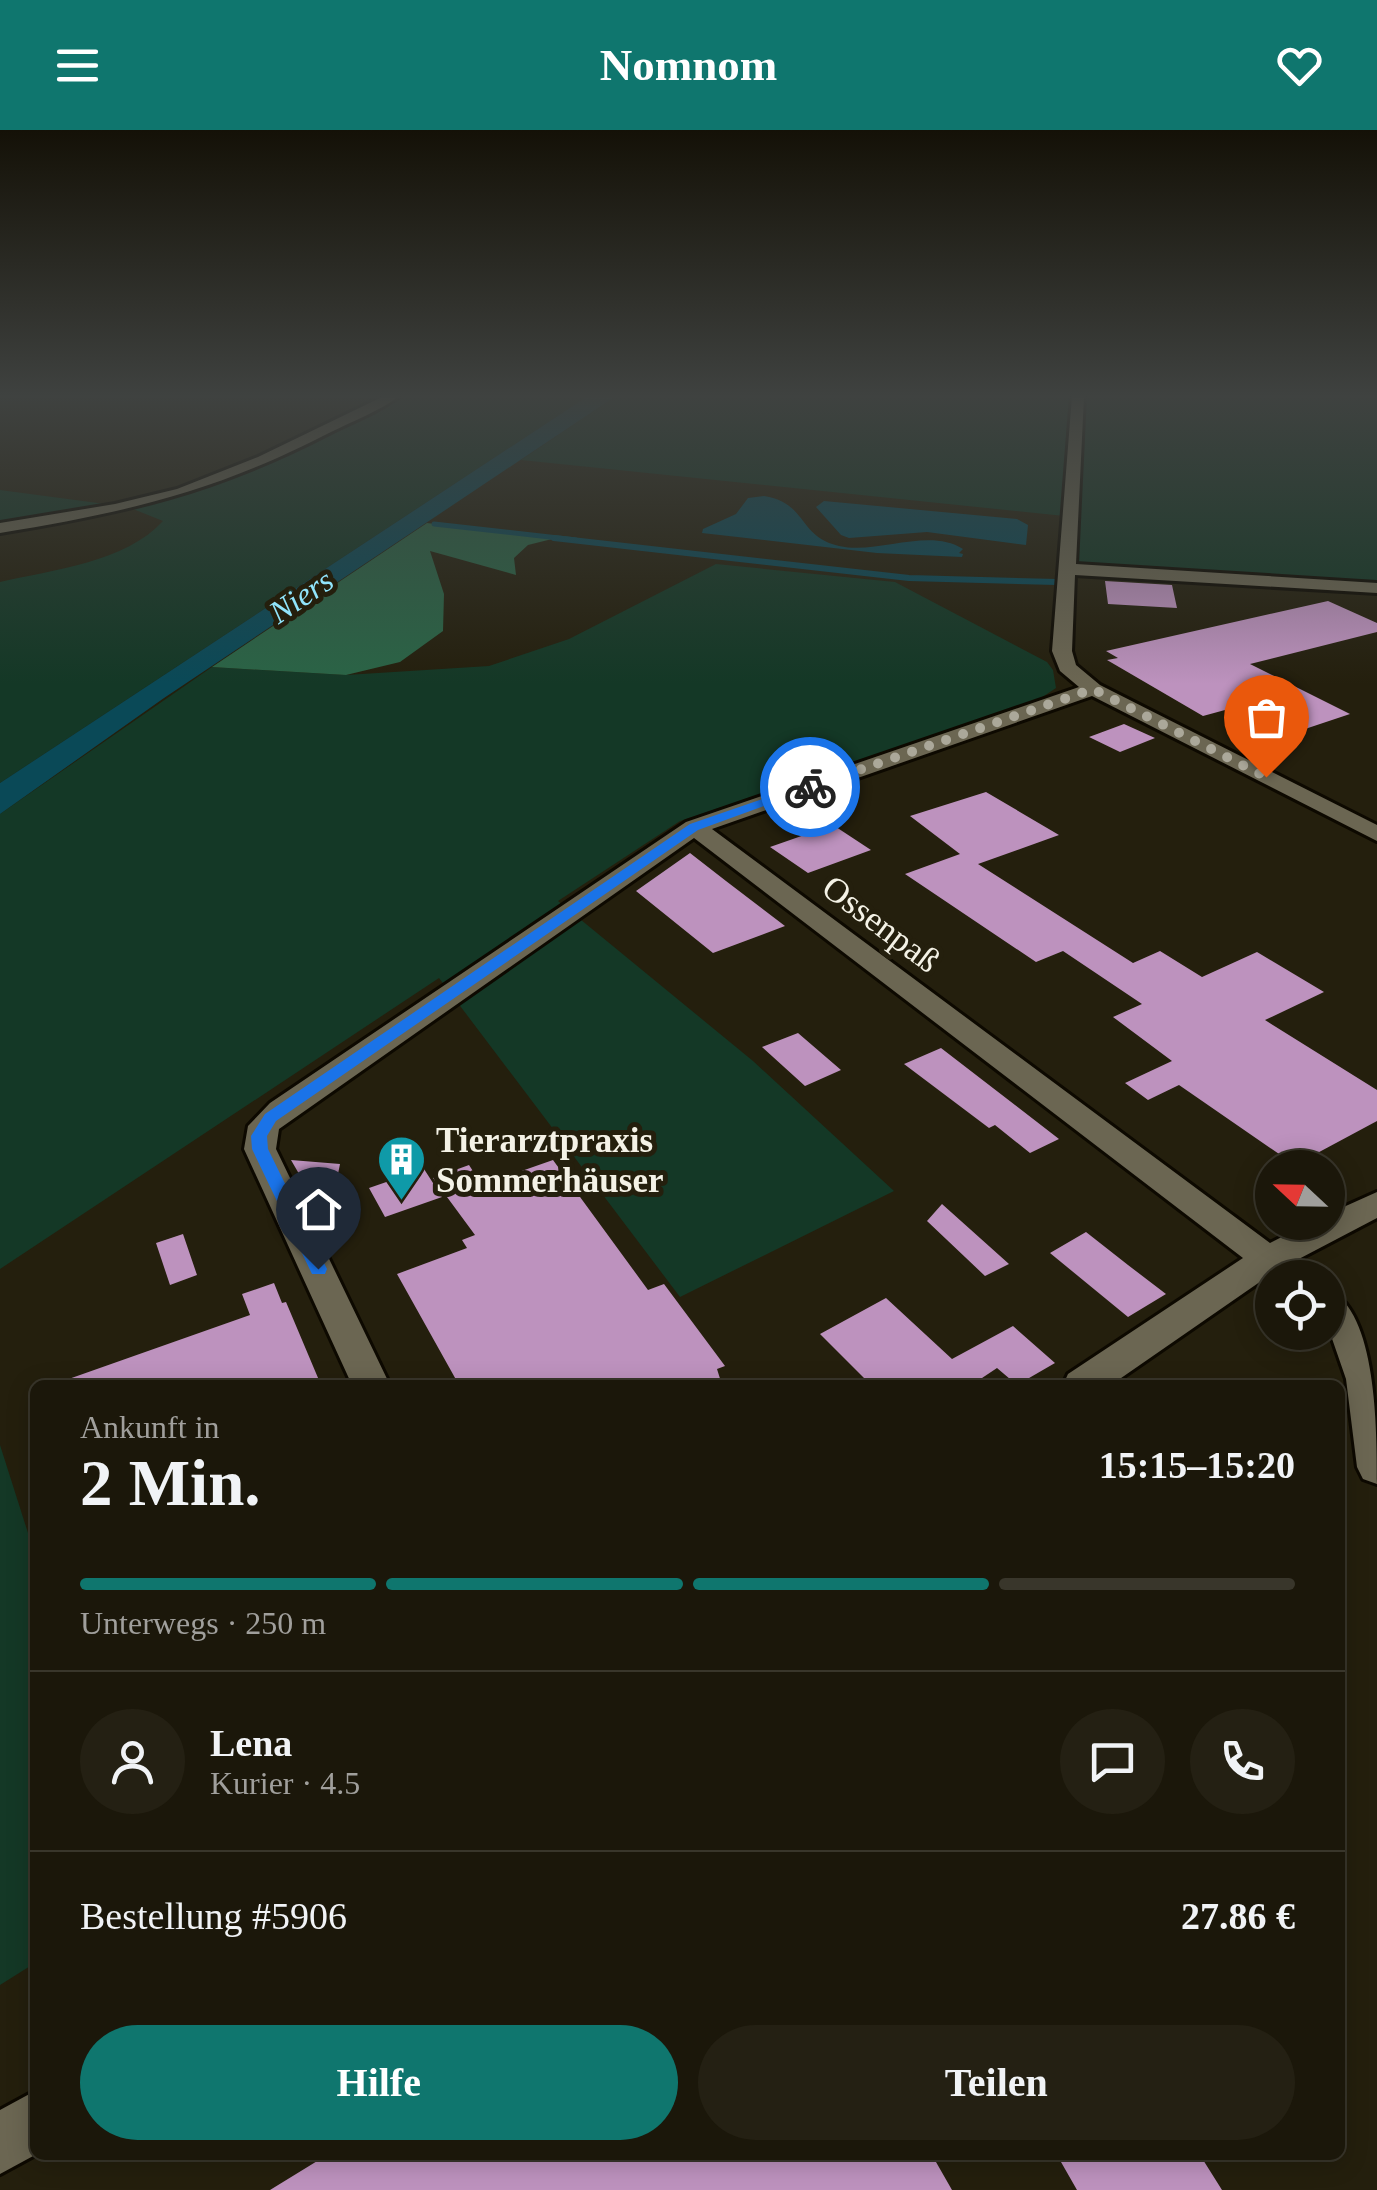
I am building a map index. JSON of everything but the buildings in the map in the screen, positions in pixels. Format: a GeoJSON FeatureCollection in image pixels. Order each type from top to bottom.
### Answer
{"type":"FeatureCollection","features":[{"type":"Feature","properties":{"kind":"street"},"geometry":{"type":"LineString","coordinates":[[0,528],[101,512],[180,492]]}},
{"type":"Feature","properties":{"kind":"street"},"geometry":{"type":"LineString","coordinates":[[1072,492],[1062,651],[1067,667],[1093,689],[1377,834]]}},
{"type":"Feature","properties":{"kind":"street"},"geometry":{"type":"LineString","coordinates":[[1067,569],[1377,588]]}},
{"type":"Feature","properties":{"kind":"street"},"geometry":{"type":"LineString","coordinates":[[369,1380],[260,1149],[264,1126],[281,1110],[694,827],[1093,689]]}},
{"type":"Feature","properties":{"kind":"street","name":"Ossenpaß"},"geometry":{"type":"LineString","coordinates":[[694,827],[1269,1260]]}},
{"type":"Feature","properties":{"kind":"street"},"geometry":{"type":"LineString","coordinates":[[1292,1260],[1377,1204]]}},
{"type":"Feature","properties":{"kind":"street"},"geometry":{"type":"LineString","coordinates":[[1090,1380],[1255,1283]]}},
{"type":"Feature","properties":{"kind":"street"},"geometry":{"type":"LineString","coordinates":[[1345,1324],[1359,1358],[1377,1466]]}},
{"type":"Feature","properties":{"kind":"street"},"geometry":{"type":"LineString","coordinates":[[0,2145],[30,2124]]}},
{"type":"Feature","properties":{"kind":"green space"},"geometry":{"type":"Polygon","coordinates":[[[0,492],[128,507],[0,528],[0,492]]]}},
{"type":"Feature","properties":{"kind":"green space"},"geometry":{"type":"Polygon","coordinates":[[[172,492],[442,492],[0,783],[0,582],[109,555],[148,535],[163,521],[128,507],[172,492]]]}},
{"type":"Feature","properties":{"kind":"green space"},"geometry":{"type":"Polygon","coordinates":[[[833,492],[1377,492],[1377,587],[1079,566],[1073,563],[1074,517],[833,492]]]}},
{"type":"Feature","properties":{"kind":"green space"},"geometry":{"type":"Polygon","coordinates":[[[427,523],[552,539],[528,545],[514,558],[516,575],[430,551],[444,594],[443,631],[400,662],[346,675],[212,667],[427,523]]]}},
{"type":"Feature","properties":{"kind":"green space"},"geometry":{"type":"Polygon","coordinates":[[[716,564],[895,582],[1047,662],[1053,670],[1056,688],[1017,714],[914,743],[680,821],[558,901],[753,1061],[894,1191],[680,1297],[439,978],[0,1269],[0,814],[212,667],[346,675],[489,666],[569,639],[716,564]]]}},
{"type":"Feature","properties":{"kind":"green space"},"geometry":{"type":"Polygon","coordinates":[[[0,1445],[30,1539],[30,1966],[0,1985],[0,1445]]]}},
{"type":"Feature","properties":{"kind":"water","name":"Niers"},"geometry":{"type":"Polygon","coordinates":[[[442,492],[472,492],[164,698],[0,814],[0,783],[442,492]]]}},
{"type":"Feature","properties":{"kind":"water"},"geometry":{"type":"Polygon","coordinates":[[[764,496],[788,505],[816,535],[839,546],[934,541],[963,549],[959,553],[963,554],[962,557],[877,553],[702,533],[703,529],[736,514],[748,498],[764,496]]]}},
{"type":"Feature","properties":{"kind":"water"},"geometry":{"type":"Polygon","coordinates":[[[824,501],[1017,519],[1028,525],[1026,545],[927,532],[849,538],[841,535],[816,507],[824,501]]]}},
{"type":"Feature","properties":{"kind":"waterway"},"geometry":{"type":"LineString","coordinates":[[434,524],[576,540]]}},
{"type":"Feature","properties":{"kind":"waterway"},"geometry":{"type":"LineString","coordinates":[[554,538],[909,578],[1057,582]]}},
{"type":"Feature","properties":{"kind":"way so far"},"geometry":{"type":"LineString","coordinates":[[810,787],[1093,689],[1266,777]]}},
{"type":"Feature","properties":{"kind":"place","name":"Tierarztpraxis Sommerhäuser"},"geometry":{"type":"Point","coordinates":[401,1202]}},
{"type":"Feature","properties":{"kind":"route"},"geometry":{"type":"LineString","coordinates":[[318,1269],[260,1149],[259,1136],[270,1118],[694,827],[810,787]]}}]}
